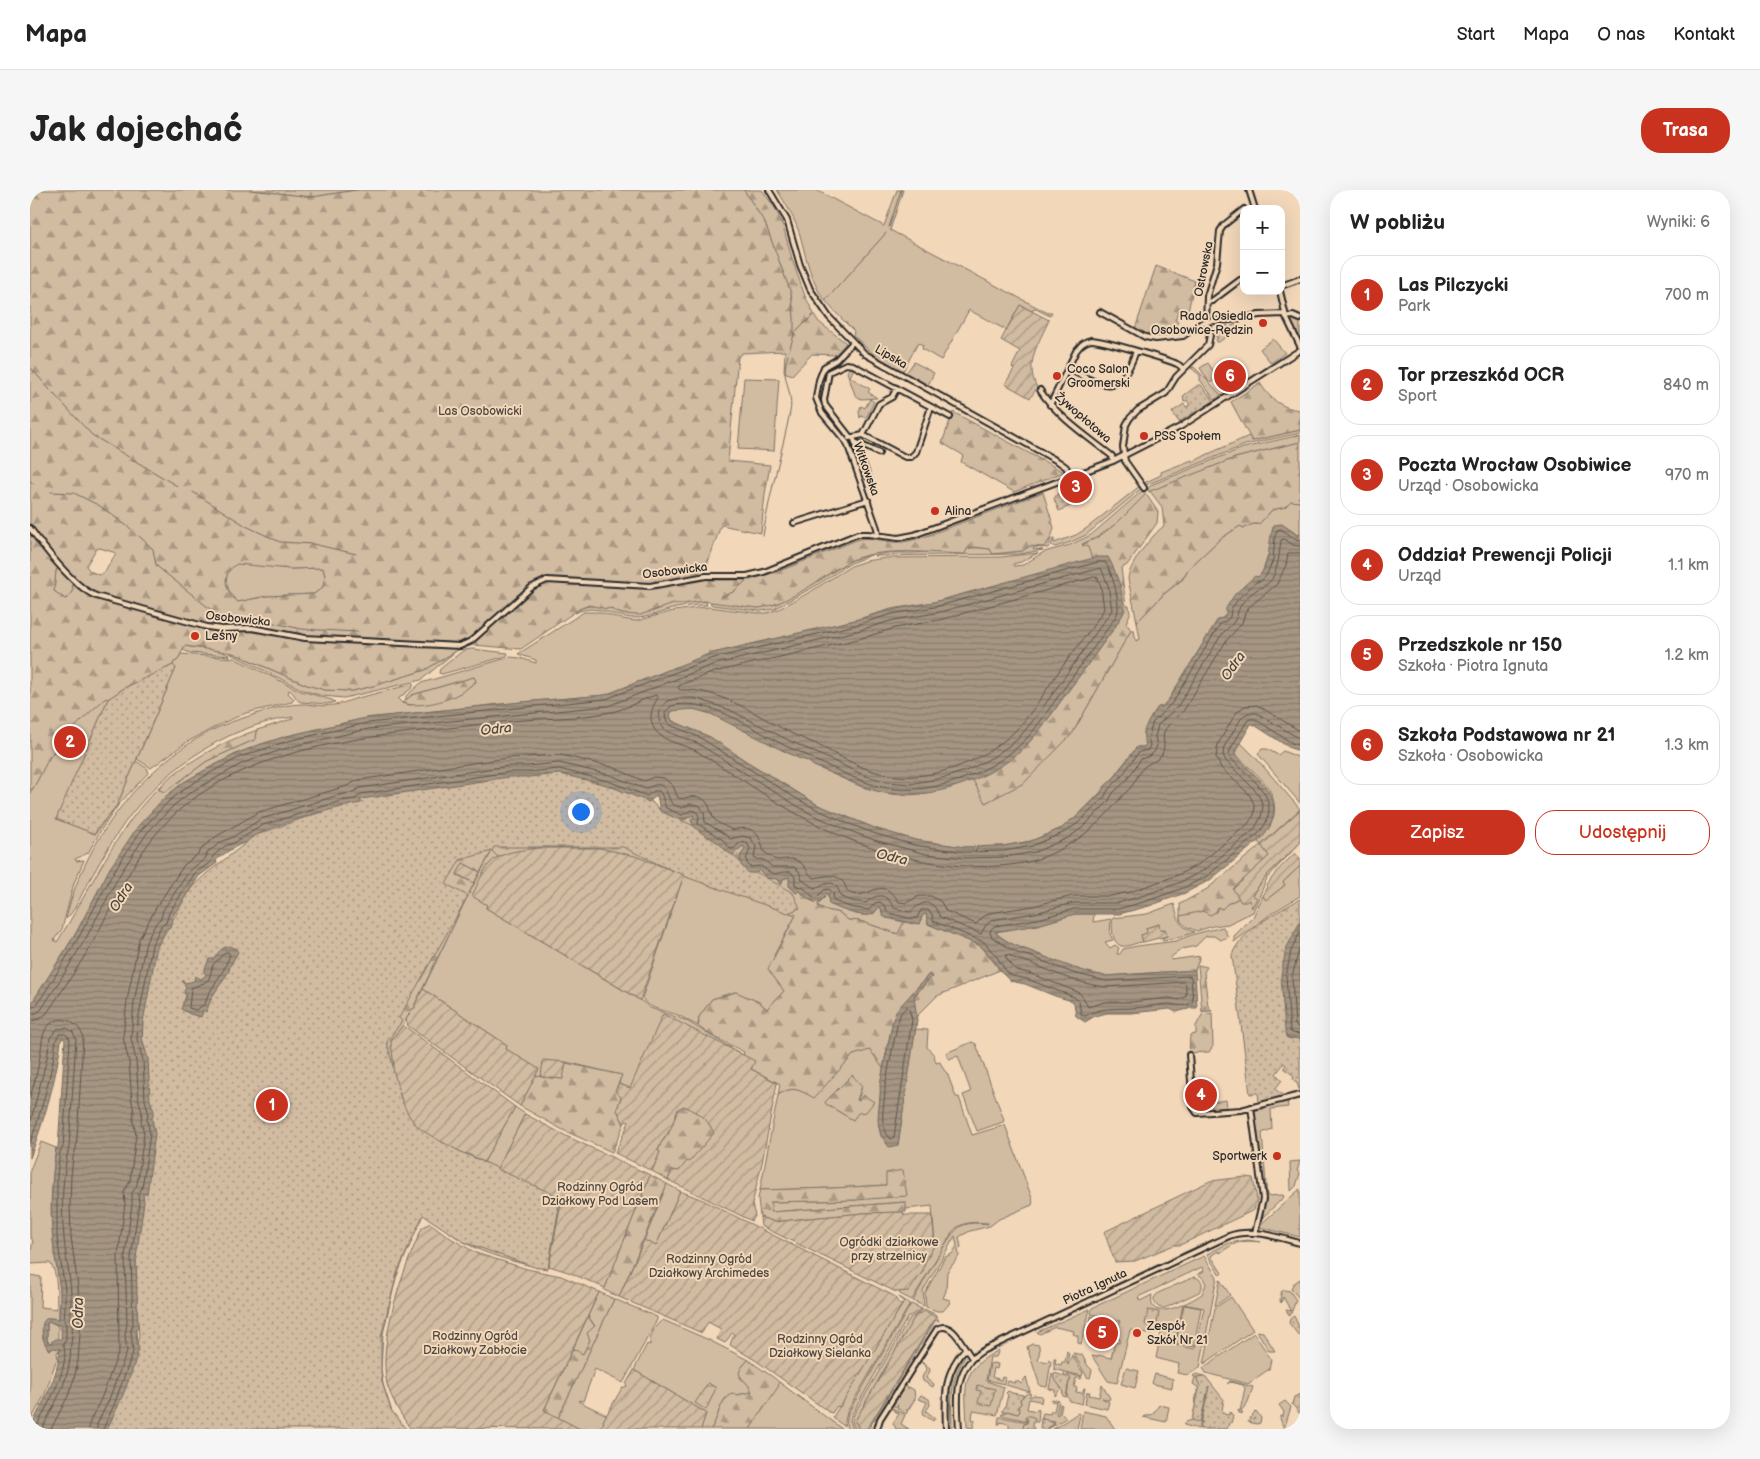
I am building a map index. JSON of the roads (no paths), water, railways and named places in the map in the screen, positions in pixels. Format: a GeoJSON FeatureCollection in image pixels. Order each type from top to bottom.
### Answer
{"type":"FeatureCollection","features":[{"type":"Feature","properties":{"kind":"street","name":"Lipska"},"geometry":{"type":"LineString","coordinates":[[769,190],[787,220],[800,265],[810,289],[829,317],[854,342],[874,360],[1062,464],[1071,477]]}},
{"type":"Feature","properties":{"kind":"street"},"geometry":{"type":"LineString","coordinates":[[1249,190],[1254,205]]}},
{"type":"Feature","properties":{"kind":"street","name":"Ostrowska"},"geometry":{"type":"LineString","coordinates":[[1124,456],[1125,432],[1130,418],[1138,410],[1166,393],[1176,377],[1208,345],[1210,335],[1206,322],[1208,290],[1217,263],[1221,230],[1224,225],[1240,212]]}},
{"type":"Feature","properties":{"kind":"street"},"geometry":{"type":"LineString","coordinates":[[1285,285],[1300,279]]}},
{"type":"Feature","properties":{"kind":"street"},"geometry":{"type":"LineString","coordinates":[[1208,302],[1240,280]]}},
{"type":"Feature","properties":{"kind":"street"},"geometry":{"type":"LineString","coordinates":[[1281,295],[1286,316],[1300,346]]}},
{"type":"Feature","properties":{"kind":"street"},"geometry":{"type":"LineString","coordinates":[[1100,312],[1145,337],[1156,339],[1183,336],[1200,323],[1206,322],[1258,315],[1293,316],[1300,319]]}},
{"type":"Feature","properties":{"kind":"street"},"geometry":{"type":"LineString","coordinates":[[1050,405],[1079,347],[1088,341],[1097,340],[1136,351],[1178,364],[1184,369]]}},
{"type":"Feature","properties":{"kind":"street","name":"Witkowska"},"geometry":{"type":"LineString","coordinates":[[854,342],[836,360],[824,367],[816,395],[822,413],[851,439],[878,535]]}},
{"type":"Feature","properties":{"kind":"street","name":"Osobowicka"},"geometry":{"type":"LineString","coordinates":[[30,528],[84,590],[96,596],[222,630],[252,628],[305,638],[453,647],[472,641],[532,587],[547,580],[650,586],[706,576],[747,576],[774,568],[858,534],[898,538],[914,535],[1124,456],[1188,423],[1300,350]]}},
{"type":"Feature","properties":{"kind":"street"},"geometry":{"type":"LineString","coordinates":[[1068,369],[1108,386],[1117,381],[1129,369],[1136,351]]}},
{"type":"Feature","properties":{"kind":"street"},"geometry":{"type":"LineString","coordinates":[[868,477],[851,439],[825,405],[824,400],[830,371],[846,364],[851,364],[950,417]]}},
{"type":"Feature","properties":{"kind":"street"},"geometry":{"type":"LineString","coordinates":[[851,439],[863,435],[879,404],[892,396],[897,388]]}},
{"type":"Feature","properties":{"kind":"street","name":"Żywopłotowa"},"geometry":{"type":"LineString","coordinates":[[1040,390],[1050,405],[1112,456],[1113,461]]}},
{"type":"Feature","properties":{"kind":"street"},"geometry":{"type":"LineString","coordinates":[[863,435],[905,457],[911,457],[916,452],[931,407]]}},
{"type":"Feature","properties":{"kind":"street"},"geometry":{"type":"LineString","coordinates":[[851,439],[879,453]]}},
{"type":"Feature","properties":{"kind":"street"},"geometry":{"type":"LineString","coordinates":[[1124,456],[1144,488]]}},
{"type":"Feature","properties":{"kind":"street"},"geometry":{"type":"LineString","coordinates":[[794,523],[868,500]]}},
{"type":"Feature","properties":{"kind":"street"},"geometry":{"type":"LineString","coordinates":[[1189,1055],[1193,1107],[1197,1113],[1239,1110],[1300,1095]]}},
{"type":"Feature","properties":{"kind":"street"},"geometry":{"type":"LineString","coordinates":[[1251,1107],[1263,1199],[1255,1233]]}},
{"type":"Feature","properties":{"kind":"street","name":"Piotra Ignuta"},"geometry":{"type":"LineString","coordinates":[[959,1429],[958,1384],[963,1370],[972,1358],[984,1350],[1235,1234],[1255,1233],[1300,1243]]}},
{"type":"Feature","properties":{"kind":"street"},"geometry":{"type":"LineString","coordinates":[[877,1429],[880,1419],[937,1329],[940,1327],[948,1329],[958,1337],[972,1358]]}},
{"type":"Feature","properties":{"kind":"street"},"geometry":{"type":"LineString","coordinates":[[946,1429],[945,1396],[947,1379],[953,1363],[965,1348]]}},
{"type":"Feature","properties":{"kind":"water","name":"Odra"},"geometry":{"type":"Polygon","coordinates":[[[1282,524],[1297,535],[1300,534],[1300,751],[1290,748],[1251,724],[1234,753],[1258,778],[1270,794],[1274,810],[1269,828],[1262,838],[1210,880],[1185,893],[1119,914],[1075,914],[1038,925],[995,932],[1008,942],[1019,947],[1079,969],[1106,976],[1195,970],[1197,1008],[1176,1012],[1170,1009],[1131,1013],[1107,1013],[1095,1016],[1085,1022],[1076,1016],[1072,1001],[1025,984],[1010,981],[981,946],[928,924],[926,914],[923,915],[919,924],[886,918],[879,907],[875,913],[870,915],[845,910],[829,904],[828,894],[819,903],[811,901],[799,891],[796,893],[789,886],[789,877],[783,879],[781,885],[777,879],[767,878],[759,870],[757,873],[748,873],[741,865],[740,856],[745,849],[743,846],[733,855],[730,854],[718,843],[695,828],[691,820],[693,815],[681,819],[660,811],[657,795],[649,802],[607,785],[560,774],[509,777],[361,799],[361,803],[318,813],[265,831],[246,843],[235,847],[216,860],[217,863],[199,876],[173,916],[170,927],[166,929],[157,946],[143,1022],[142,1038],[148,1059],[150,1100],[154,1111],[152,1119],[155,1134],[147,1194],[143,1194],[144,1202],[136,1258],[138,1329],[136,1329],[137,1346],[139,1347],[133,1368],[107,1429],[30,1429],[53,1380],[60,1349],[54,1348],[50,1350],[44,1339],[42,1325],[46,1319],[59,1319],[60,1289],[52,1228],[52,1205],[56,1148],[58,1148],[65,1039],[62,1038],[61,1041],[49,1100],[30,1158],[30,1006],[76,933],[110,868],[138,826],[165,797],[184,782],[238,753],[287,736],[366,718],[605,695],[709,654],[891,610],[934,602],[1097,557],[1108,557],[1117,577],[1124,609],[1115,627],[1046,722],[1025,747],[997,769],[960,785],[921,794],[902,795],[875,791],[814,766],[808,761],[798,758],[711,714],[693,709],[672,711],[670,714],[672,721],[710,737],[818,805],[877,829],[915,840],[964,847],[1003,846],[1031,841],[1062,828],[1074,819],[1118,774],[1137,747],[1144,747],[1146,744],[1144,739],[1145,729],[1152,715],[1158,707],[1162,707],[1169,699],[1218,619],[1223,618],[1226,614],[1226,608],[1235,594],[1262,572],[1267,559],[1274,525],[1282,524]],[[48,1322],[47,1325],[47,1341],[50,1343],[56,1339],[61,1339],[61,1325],[48,1322]]]}},
{"type":"Feature","properties":{"kind":"water"},"geometry":{"type":"Polygon","coordinates":[[[1300,922],[1300,1040],[1286,1037],[1281,976],[1286,949],[1300,922]]]}},
{"type":"Feature","properties":{"kind":"water"},"geometry":{"type":"Polygon","coordinates":[[[229,946],[238,952],[229,971],[212,997],[206,1012],[203,1010],[201,1017],[181,1009],[186,996],[184,992],[186,987],[182,981],[185,983],[194,981],[195,976],[201,979],[206,975],[204,971],[209,959],[214,959],[220,951],[229,946]]]}},
{"type":"Feature","properties":{"kind":"water"},"geometry":{"type":"Polygon","coordinates":[[[929,974],[932,976],[914,996],[917,1020],[898,1145],[889,1147],[880,1131],[878,1117],[880,1085],[893,1020],[896,1011],[929,974]]]}},
{"type":"Feature","properties":{"kind":"waterway"},"geometry":{"type":"LineString","coordinates":[[251,190],[312,197],[356,190]]}},
{"type":"Feature","properties":{"kind":"waterway"},"geometry":{"type":"LineString","coordinates":[[744,190],[765,223],[791,293],[794,335],[789,351]]}},
{"type":"Feature","properties":{"kind":"waterway"},"geometry":{"type":"LineString","coordinates":[[889,227],[901,190]]}},
{"type":"Feature","properties":{"kind":"waterway"},"geometry":{"type":"LineString","coordinates":[[825,301],[886,233]]}},
{"type":"Feature","properties":{"kind":"waterway"},"geometry":{"type":"LineString","coordinates":[[794,334],[813,315]]}},
{"type":"Feature","properties":{"kind":"waterway"},"geometry":{"type":"LineString","coordinates":[[763,536],[791,407],[785,374],[788,355]]}},
{"type":"Feature","properties":{"kind":"waterway"},"geometry":{"type":"LineString","coordinates":[[30,367],[50,390]]}},
{"type":"Feature","properties":{"kind":"waterway"},"geometry":{"type":"LineString","coordinates":[[53,393],[92,435],[177,486]]}},
{"type":"Feature","properties":{"kind":"waterway"},"geometry":{"type":"LineString","coordinates":[[30,481],[34,484]]}},
{"type":"Feature","properties":{"kind":"waterway"},"geometry":{"type":"LineString","coordinates":[[51,492],[74,493],[100,506],[131,529]]}},
{"type":"Feature","properties":{"kind":"waterway"},"geometry":{"type":"LineString","coordinates":[[193,492],[246,526],[280,542],[313,544],[356,554]]}},
{"type":"Feature","properties":{"kind":"waterway"},"geometry":{"type":"LineString","coordinates":[[139,536],[153,549],[156,565],[159,568],[219,616],[233,619]]}},
{"type":"Feature","properties":{"kind":"waterway"},"geometry":{"type":"LineString","coordinates":[[721,597],[733,592],[749,578]]}},
{"type":"Feature","properties":{"kind":"waterway"},"geometry":{"type":"LineString","coordinates":[[241,618],[257,619],[301,629],[358,632]]}},
{"type":"Feature","properties":{"kind":"tram line"},"geometry":{"type":"LineString","coordinates":[[1297,1429],[1300,1426]]}},
{"type":"Feature","properties":{"kind":"place","name":"Rada Osiedla Osobowice-Rędzin"},"geometry":{"type":"Point","coordinates":[1263,323]}},
{"type":"Feature","properties":{"kind":"place","name":"Coco Salon Groomerski"},"geometry":{"type":"Point","coordinates":[1057,376]}},
{"type":"Feature","properties":{"kind":"place","name":"Szkoła Podstawowa nr 21"},"geometry":{"type":"Point","coordinates":[1230,376]}},
{"type":"Feature","properties":{"kind":"place","name":"PSS Społem"},"geometry":{"type":"Point","coordinates":[1144,436]}},
{"type":"Feature","properties":{"kind":"place","name":"Poczta Wrocław Osobiwice"},"geometry":{"type":"Point","coordinates":[1076,487]}},
{"type":"Feature","properties":{"kind":"place","name":"Alina"},"geometry":{"type":"Point","coordinates":[935,511]}},
{"type":"Feature","properties":{"kind":"place","name":"Leśny"},"geometry":{"type":"Point","coordinates":[195,636]}},
{"type":"Feature","properties":{"kind":"place","name":"Tor przeszkód OCR"},"geometry":{"type":"Point","coordinates":[70,742]}},
{"type":"Feature","properties":{"kind":"place","name":"Oddział Prewencji Policji"},"geometry":{"type":"Point","coordinates":[1201,1095]}},
{"type":"Feature","properties":{"kind":"place","name":"Las Pilczycki"},"geometry":{"type":"Point","coordinates":[272,1105]}},
{"type":"Feature","properties":{"kind":"place","name":"Sportwerk"},"geometry":{"type":"Point","coordinates":[1277,1156]}},
{"type":"Feature","properties":{"kind":"place","name":"Przedszkole nr 150"},"geometry":{"type":"Point","coordinates":[1102,1333]}},
{"type":"Feature","properties":{"kind":"place","name":"Zespół Szkół Nr 21"},"geometry":{"type":"Point","coordinates":[1137,1333]}},
{"type":"Feature","properties":{"kind":"park label","name":"Las Osobowicki"},"geometry":{"type":"Point","coordinates":[480,411]}},
{"type":"Feature","properties":{"kind":"park label","name":"Rodzinny Ogród Działkowy Pod Lasem"},"geometry":{"type":"Point","coordinates":[600,1194]}},
{"type":"Feature","properties":{"kind":"park label","name":"Ogródki działkowe przy strzelnicy"},"geometry":{"type":"Point","coordinates":[889,1249]}},
{"type":"Feature","properties":{"kind":"park label","name":"Rodzinny Ogród Działkowy Archimedes"},"geometry":{"type":"Point","coordinates":[709,1266]}},
{"type":"Feature","properties":{"kind":"park label","name":"Rodzinny Ogród Działkowy Zabłocie"},"geometry":{"type":"Point","coordinates":[475,1343]}},
{"type":"Feature","properties":{"kind":"park label","name":"Rodzinny Ogród Działkowy Sielanka"},"geometry":{"type":"Point","coordinates":[820,1346]}}]}
